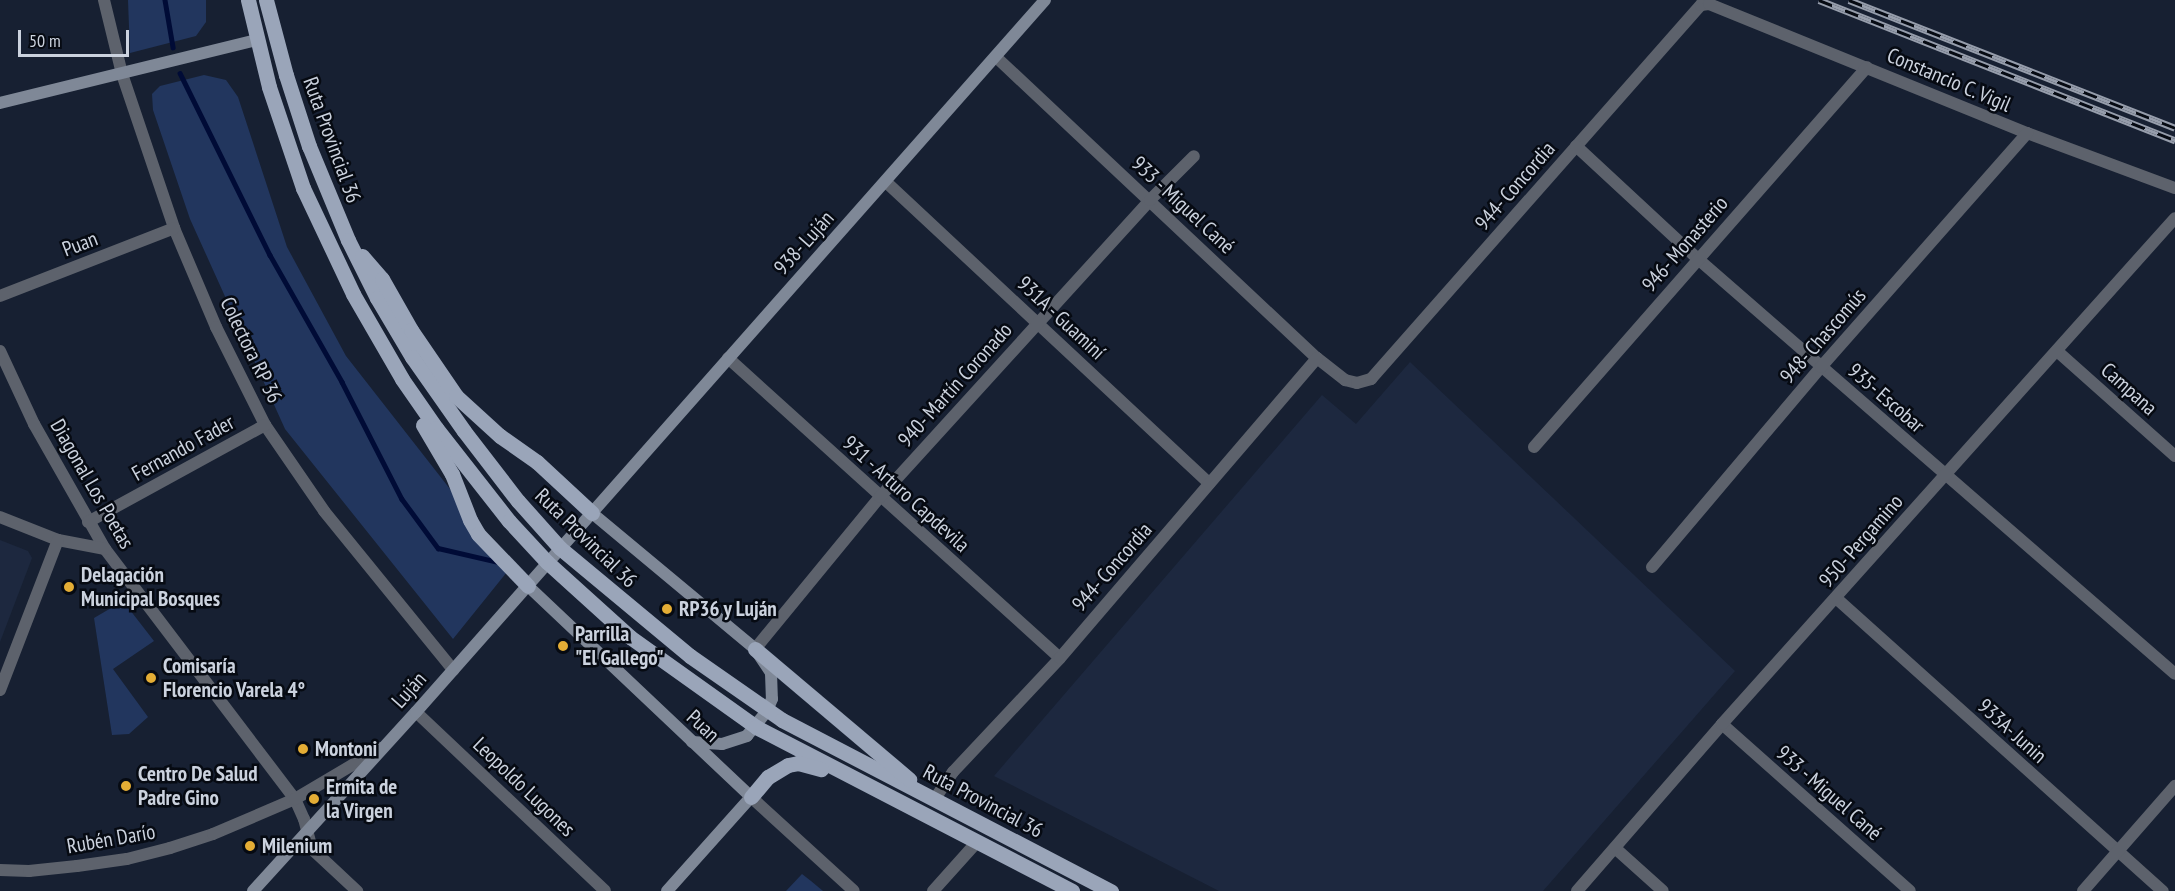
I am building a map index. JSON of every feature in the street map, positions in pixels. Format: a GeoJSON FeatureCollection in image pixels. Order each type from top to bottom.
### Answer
{"type":"FeatureCollection","features":[{"type":"Feature","properties":{"kind":"main road","name":"Ruta Provincial 36"},"geometry":{"type":"LineString","coordinates":[[248,0],[256,40],[303,188],[353,294],[391,360],[471,475],[547,562],[630,637],[756,727],[1071,891]]}},
{"type":"Feature","properties":{"kind":"main road","name":"Ruta Provincial 36"},"geometry":{"type":"LineString","coordinates":[[266,0],[297,112],[348,240],[377,298],[437,394],[518,501],[560,548],[648,624],[767,711],[1111,891]]}},
{"type":"Feature","properties":{"kind":"main road","name":"938- Luján"},"geometry":{"type":"LineString","coordinates":[[592,513],[1045,0]]}},
{"type":"Feature","properties":{"kind":"main road"},"geometry":{"type":"LineString","coordinates":[[0,103],[256,40]]}},
{"type":"Feature","properties":{"kind":"main road"},"geometry":{"type":"LineString","coordinates":[[348,240],[382,279],[411,330],[456,396],[500,436],[537,462],[592,513],[934,800]]}},
{"type":"Feature","properties":{"kind":"main road"},"geometry":{"type":"LineString","coordinates":[[391,360],[399,384],[452,474],[470,520],[485,543],[528,586]]}},
{"type":"Feature","properties":{"kind":"main road","name":"Luján"},"geometry":{"type":"LineString","coordinates":[[253,891],[416,712],[592,513]]}},
{"type":"Feature","properties":{"kind":"main road","name":"Puan"},"geometry":{"type":"LineString","coordinates":[[528,586],[751,797]]}},
{"type":"Feature","properties":{"kind":"main road"},"geometry":{"type":"LineString","coordinates":[[692,742],[708,745],[738,741],[756,727],[767,711],[771,699],[771,673],[755,650]]}},
{"type":"Feature","properties":{"kind":"main road"},"geometry":{"type":"LineString","coordinates":[[667,891],[778,769],[798,764],[862,783]]}},
{"type":"Feature","properties":{"kind":"street","name":"Colectora RP 36"},"geometry":{"type":"LineString","coordinates":[[104,0],[122,74],[174,228],[216,327],[266,425],[324,511],[453,670]]}},
{"type":"Feature","properties":{"kind":"street","name":"Constancio C. Vigil"},"geometry":{"type":"LineString","coordinates":[[1709,4],[2027,133],[2175,188]]}},
{"type":"Feature","properties":{"kind":"street","name":"944- Concordia"},"geometry":{"type":"LineString","coordinates":[[1345,380],[1357,383],[1371,378],[1701,5],[1709,4]]}},
{"type":"Feature","properties":{"kind":"street","name":"933 - Miguel Cané"},"geometry":{"type":"LineString","coordinates":[[996,57],[1317,358],[1345,380]]}},
{"type":"Feature","properties":{"kind":"street","name":"946- Monasterio"},"geometry":{"type":"LineString","coordinates":[[1533,447],[1867,67]]}},
{"type":"Feature","properties":{"kind":"street","name":"948- Chascomús"},"geometry":{"type":"LineString","coordinates":[[1652,567],[1821,367],[2027,133]]}},
{"type":"Feature","properties":{"kind":"street","name":"935- Escobar"},"geometry":{"type":"LineString","coordinates":[[1576,146],[1698,259],[2175,674]]}},
{"type":"Feature","properties":{"kind":"street","name":"940- Martín Coronado"},"geometry":{"type":"LineString","coordinates":[[755,650],[880,497],[1150,200],[1194,156]]}},
{"type":"Feature","properties":{"kind":"street","name":"931A - Guaminí"},"geometry":{"type":"LineString","coordinates":[[886,182],[1209,483]]}},
{"type":"Feature","properties":{"kind":"street","name":"950- Pergamino"},"geometry":{"type":"LineString","coordinates":[[1577,891],[1945,474],[2172,227]]}},
{"type":"Feature","properties":{"kind":"street","name":"Puan"},"geometry":{"type":"LineString","coordinates":[[0,296],[174,228]]}},
{"type":"Feature","properties":{"kind":"street","name":"Diagonal Los Poetas"},"geometry":{"type":"LineString","coordinates":[[0,351],[34,424],[105,549],[295,799],[312,849],[357,891]]}},
{"type":"Feature","properties":{"kind":"street","name":"Campana"},"geometry":{"type":"LineString","coordinates":[[2057,351],[2175,456]]}},
{"type":"Feature","properties":{"kind":"street","name":"931 - Arturo Capdevila"},"geometry":{"type":"LineString","coordinates":[[728,358],[1060,658]]}},
{"type":"Feature","properties":{"kind":"street","name":"944- Concordia"},"geometry":{"type":"LineString","coordinates":[[934,800],[953,772],[1060,658],[1317,358]]}},
{"type":"Feature","properties":{"kind":"street","name":"Fernando Fader"},"geometry":{"type":"LineString","coordinates":[[88,522],[266,425]]}},
{"type":"Feature","properties":{"kind":"street"},"geometry":{"type":"LineString","coordinates":[[0,517],[58,540],[105,549]]}},
{"type":"Feature","properties":{"kind":"street"},"geometry":{"type":"LineString","coordinates":[[0,690],[58,540]]}},
{"type":"Feature","properties":{"kind":"street","name":"933A- Junin"},"geometry":{"type":"LineString","coordinates":[[1836,598],[2163,891]]}},
{"type":"Feature","properties":{"kind":"street","name":"Leopoldo Lugones"},"geometry":{"type":"LineString","coordinates":[[416,712],[605,891]]}},
{"type":"Feature","properties":{"kind":"street","name":"933 - Miguel Cané"},"geometry":{"type":"LineString","coordinates":[[1722,724],[1910,891]]}},
{"type":"Feature","properties":{"kind":"street","name":"Rubén Darío"},"geometry":{"type":"LineString","coordinates":[[0,870],[29,871],[127,859],[213,834],[295,799],[385,746]]}},
{"type":"Feature","properties":{"kind":"street"},"geometry":{"type":"LineString","coordinates":[[2083,891],[2175,786]]}},
{"type":"Feature","properties":{"kind":"street","name":"Puan"},"geometry":{"type":"LineString","coordinates":[[751,797],[854,891]]}},
{"type":"Feature","properties":{"kind":"street"},"geometry":{"type":"LineString","coordinates":[[933,891],[977,842]]}},
{"type":"Feature","properties":{"kind":"street"},"geometry":{"type":"LineString","coordinates":[[1615,848],[1663,891]]}},
{"type":"Feature","properties":{"kind":"shaded area"},"geometry":{"type":"Polygon","coordinates":[[[128,0],[206,0],[206,22],[196,36],[130,53],[128,0]]]}},
{"type":"Feature","properties":{"kind":"shaded area"},"geometry":{"type":"Polygon","coordinates":[[[204,75],[226,80],[238,97],[287,247],[346,356],[511,567],[453,639],[285,429],[190,219],[153,110],[152,94],[160,86],[204,75]]]}},
{"type":"Feature","properties":{"kind":"shaded area"},"geometry":{"type":"Polygon","coordinates":[[[1410,362],[1735,671],[1543,891],[1219,891],[994,776],[1322,395],[1356,424],[1410,362]]]}},
{"type":"Feature","properties":{"kind":"shaded area"},"geometry":{"type":"Polygon","coordinates":[[[0,540],[28,551],[32,558],[0,642],[0,540]]]}},
{"type":"Feature","properties":{"kind":"shaded area"},"geometry":{"type":"Polygon","coordinates":[[[123,601],[154,641],[113,669],[148,717],[129,734],[112,735],[94,618],[123,601]]]}},
{"type":"Feature","properties":{"kind":"shaded area"},"geometry":{"type":"Polygon","coordinates":[[[802,874],[811,881],[823,891],[786,891],[802,874]]]}},
{"type":"Feature","properties":{"kind":"waterway"},"geometry":{"type":"LineString","coordinates":[[165,0],[173,47]]}},
{"type":"Feature","properties":{"kind":"waterway"},"geometry":{"type":"LineString","coordinates":[[180,73],[270,255],[342,382],[402,499],[438,548],[498,562]]}},
{"type":"Feature","properties":{"kind":"railway"},"geometry":{"type":"LineString","coordinates":[[1819,0],[2175,140]]}},
{"type":"Feature","properties":{"kind":"railway"},"geometry":{"type":"LineString","coordinates":[[1849,0],[2175,128]]}},
{"type":"Feature","properties":{"kind":"place","name":"Delagación Municipal Bosques"},"geometry":{"type":"Point","coordinates":[69,587]}},
{"type":"Feature","properties":{"kind":"place","name":"RP36 y Luján"},"geometry":{"type":"Point","coordinates":[667,609]}},
{"type":"Feature","properties":{"kind":"place","name":"Parrilla \"El Gallego\""},"geometry":{"type":"Point","coordinates":[563,646]}},
{"type":"Feature","properties":{"kind":"place","name":"Comisaría Florencio Varela 4°"},"geometry":{"type":"Point","coordinates":[151,678]}},
{"type":"Feature","properties":{"kind":"place","name":"Montoni"},"geometry":{"type":"Point","coordinates":[303,749]}},
{"type":"Feature","properties":{"kind":"place","name":"Centro De Salud Padre Gino"},"geometry":{"type":"Point","coordinates":[126,786]}},
{"type":"Feature","properties":{"kind":"place","name":"Ermita de la Virgen"},"geometry":{"type":"Point","coordinates":[314,799]}},
{"type":"Feature","properties":{"kind":"place","name":"Milenium"},"geometry":{"type":"Point","coordinates":[250,846]}}]}
